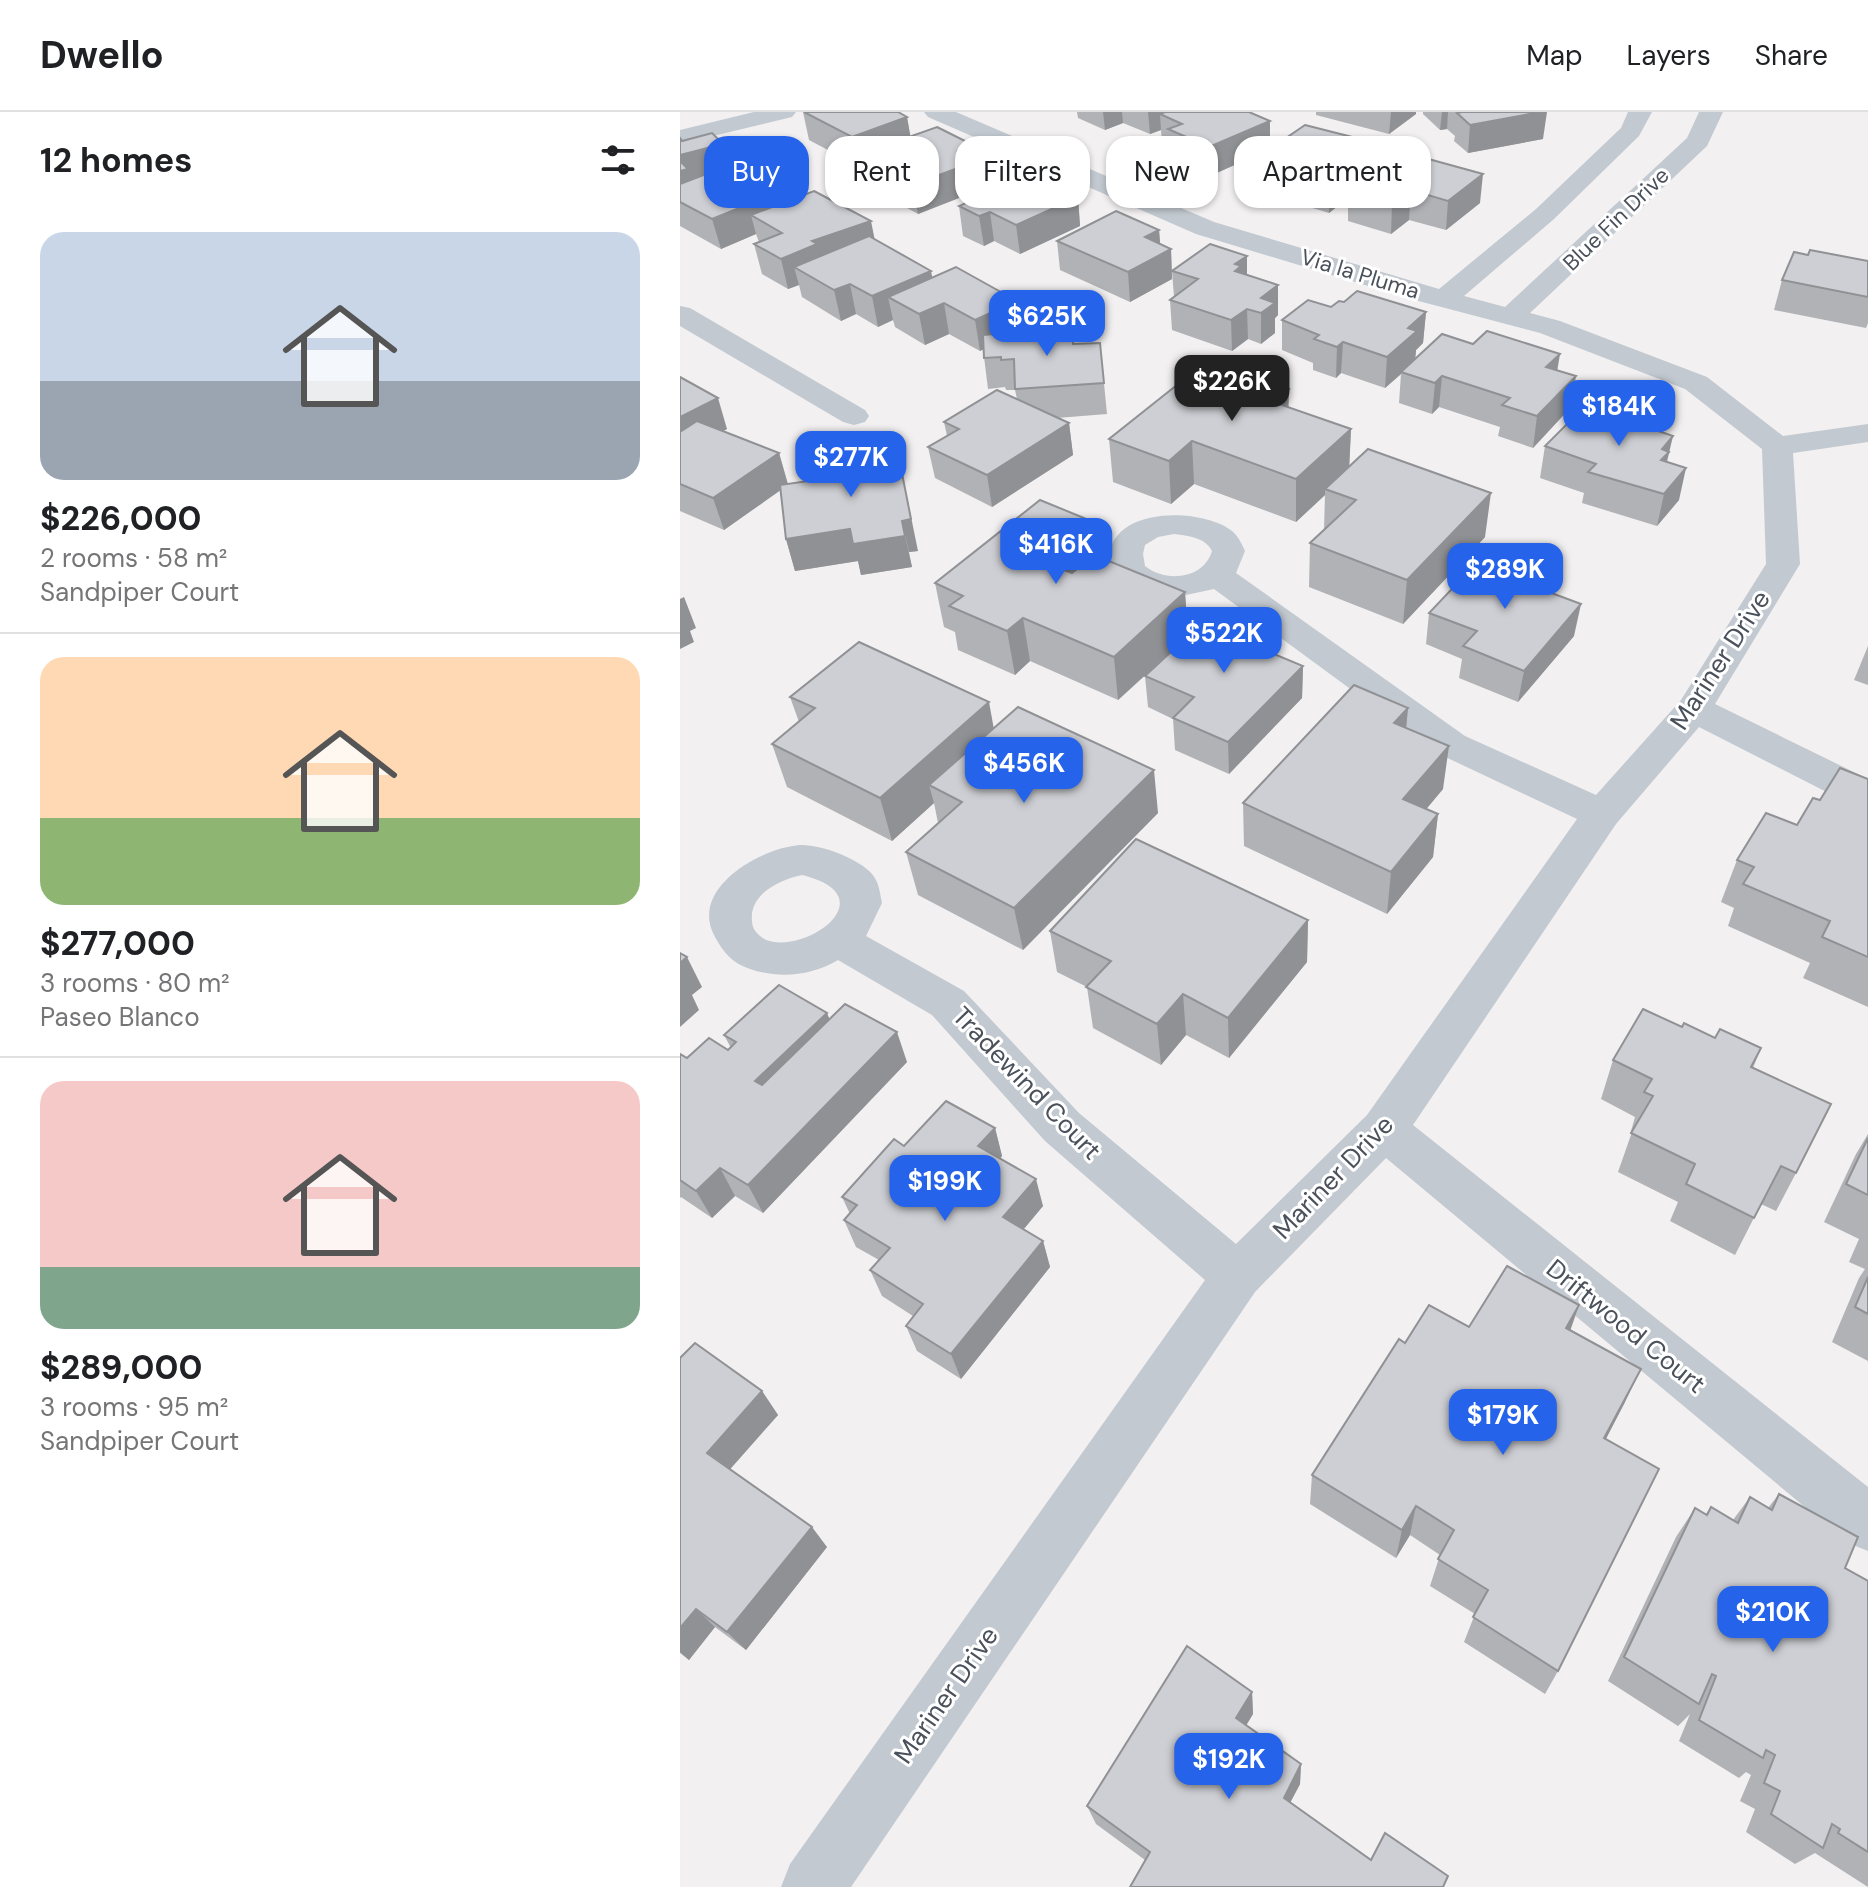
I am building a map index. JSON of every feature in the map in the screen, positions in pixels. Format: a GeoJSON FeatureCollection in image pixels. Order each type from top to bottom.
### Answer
{"type":"FeatureCollection","features":[{"type":"Feature","properties":{"kind":"street"},"geometry":{"type":"LineString","coordinates":[[680,137],[784,112]]}},
{"type":"Feature","properties":{"kind":"street","name":"Via la Pluma"},"geometry":{"type":"LineString","coordinates":[[936,112],[1205,228],[1550,327],[1696,383],[1777,446]]}},
{"type":"Feature","properties":{"kind":"street"},"geometry":{"type":"LineString","coordinates":[[1444,299],[1545,214],[1631,131],[1640,112]]}},
{"type":"Feature","properties":{"kind":"street","name":"Blue Fin Drive"},"geometry":{"type":"LineString","coordinates":[[1510,317],[1698,141],[1711,112]]}},
{"type":"Feature","properties":{"kind":"street"},"geometry":{"type":"LineString","coordinates":[[680,314],[854,416]]}},
{"type":"Feature","properties":{"kind":"street"},"geometry":{"type":"LineString","coordinates":[[1777,446],[1868,433]]}},
{"type":"Feature","properties":{"kind":"street","name":"Mariner Drive"},"geometry":{"type":"LineString","coordinates":[[813,1887],[1237,1276],[1384,1129],[1602,814],[1694,709],[1783,564],[1777,446]]}},
{"type":"Feature","properties":{"kind":"street"},"geometry":{"type":"LineString","coordinates":[[1217,575],[1452,745],[1602,814]]}},
{"type":"Feature","properties":{"kind":"street"},"geometry":{"type":"LineString","coordinates":[[1694,709],[1868,796]]}},
{"type":"Feature","properties":{"kind":"street","name":"Tradewind Court"},"geometry":{"type":"LineString","coordinates":[[839,941],[948,1003],[1062,1127],[1237,1276]]}},
{"type":"Feature","properties":{"kind":"street","name":"Driftwood Court"},"geometry":{"type":"LineString","coordinates":[[1384,1129],[1868,1523]]}},
{"type":"Feature","properties":{"kind":"building"},"geometry":{"type":"Polygon","coordinates":[[[804,112],[898,112],[907,117],[855,136],[804,112]]]}},
{"type":"Feature","properties":{"kind":"building"},"geometry":{"type":"Polygon","coordinates":[[[1249,112],[1270,121],[1218,143],[1218,136],[1184,136],[1168,129],[1182,124],[1160,114],[1249,112]]]}},
{"type":"Feature","properties":{"kind":"building"},"geometry":{"type":"Polygon","coordinates":[[[1541,112],[1470,125],[1457,113],[1541,112]]]}},
{"type":"Feature","properties":{"kind":"building"},"geometry":{"type":"Polygon","coordinates":[[[1305,125],[1348,136],[1289,136],[1305,125]]]}},
{"type":"Feature","properties":{"kind":"building"},"geometry":{"type":"Polygon","coordinates":[[[937,127],[955,136],[955,169],[939,175],[939,136],[912,136],[937,127]]]}},
{"type":"Feature","properties":{"kind":"building"},"geometry":{"type":"Polygon","coordinates":[[[712,133],[715,136],[704,136],[704,149],[680,155],[680,138],[682,141],[712,133]]]}},
{"type":"Feature","properties":{"kind":"building"},"geometry":{"type":"Polygon","coordinates":[[[1431,160],[1483,174],[1448,201],[1431,196],[1431,160]]]}},
{"type":"Feature","properties":{"kind":"building"},"geometry":{"type":"Polygon","coordinates":[[[704,175],[704,208],[739,208],[712,219],[680,202],[680,184],[704,175]]]}},
{"type":"Feature","properties":{"kind":"building"},"geometry":{"type":"Polygon","coordinates":[[[814,191],[825,197],[825,208],[846,208],[871,221],[812,241],[817,244],[781,259],[754,244],[782,233],[751,215],[769,208],[809,208],[809,193],[814,191]]]}},
{"type":"Feature","properties":{"kind":"building"},"geometry":{"type":"Polygon","coordinates":[[[963,208],[1054,208],[1016,225],[990,212],[979,216],[963,208]]]}},
{"type":"Feature","properties":{"kind":"building"},"geometry":{"type":"Polygon","coordinates":[[[1116,211],[1159,230],[1145,237],[1171,249],[1128,272],[1057,241],[1116,211]]]}},
{"type":"Feature","properties":{"kind":"building"},"geometry":{"type":"Polygon","coordinates":[[[869,236],[931,271],[872,296],[850,284],[834,290],[794,267],[869,236]]]}},
{"type":"Feature","properties":{"kind":"building"},"geometry":{"type":"Polygon","coordinates":[[[1210,244],[1247,256],[1235,264],[1241,266],[1235,271],[1278,285],[1261,298],[1275,303],[1261,313],[1247,309],[1231,320],[1170,300],[1198,279],[1172,271],[1210,244]]]}},
{"type":"Feature","properties":{"kind":"building"},"geometry":{"type":"Polygon","coordinates":[[[1810,250],[1868,261],[1868,297],[1782,280],[1794,252],[1808,255],[1810,250]]]}},
{"type":"Feature","properties":{"kind":"building"},"geometry":{"type":"Polygon","coordinates":[[[956,267],[1017,301],[975,320],[944,303],[919,314],[888,297],[956,267]]]}},
{"type":"Feature","properties":{"kind":"building"},"geometry":{"type":"Polygon","coordinates":[[[1357,291],[1426,312],[1408,328],[1417,331],[1387,357],[1343,342],[1337,347],[1314,339],[1319,335],[1282,320],[1308,300],[1331,307],[1339,301],[1344,302],[1357,291]]]}},
{"type":"Feature","properties":{"kind":"building"},"geometry":{"type":"Polygon","coordinates":[[[1072,328],[1073,344],[1100,343],[1104,383],[1015,389],[1014,359],[984,358],[983,335],[1072,328]]]}},
{"type":"Feature","properties":{"kind":"building"},"geometry":{"type":"Polygon","coordinates":[[[1487,331],[1560,354],[1546,367],[1576,376],[1537,416],[1502,405],[1510,398],[1442,376],[1435,383],[1401,372],[1442,334],[1473,344],[1487,331]]]}},
{"type":"Feature","properties":{"kind":"building"},"geometry":{"type":"Polygon","coordinates":[[[1207,361],[1289,389],[1273,402],[1351,429],[1296,479],[1192,441],[1169,461],[1109,439],[1207,361]]]}},
{"type":"Feature","properties":{"kind":"building"},"geometry":{"type":"Polygon","coordinates":[[[680,377],[718,398],[680,417],[680,377]]]}},
{"type":"Feature","properties":{"kind":"building"},"geometry":{"type":"Polygon","coordinates":[[[997,390],[1069,423],[987,475],[928,447],[959,429],[944,422],[997,390]]]}},
{"type":"Feature","properties":{"kind":"building"},"geometry":{"type":"Polygon","coordinates":[[[1599,402],[1639,414],[1632,422],[1673,436],[1662,449],[1669,452],[1661,460],[1686,468],[1664,494],[1588,472],[1596,464],[1545,446],[1575,416],[1583,418],[1599,402]]]}},
{"type":"Feature","properties":{"kind":"building"},"geometry":{"type":"Polygon","coordinates":[[[697,421],[779,453],[713,498],[680,484],[680,432],[697,421]]]}},
{"type":"Feature","properties":{"kind":"building"},"geometry":{"type":"Polygon","coordinates":[[[896,443],[911,519],[902,521],[905,536],[853,544],[850,529],[786,539],[780,485],[843,476],[839,451],[896,443]]]}},
{"type":"Feature","properties":{"kind":"building"},"geometry":{"type":"Polygon","coordinates":[[[1368,449],[1491,493],[1407,580],[1310,543],[1356,500],[1325,489],[1368,449]]]}},
{"type":"Feature","properties":{"kind":"building"},"geometry":{"type":"Polygon","coordinates":[[[1040,500],[1084,518],[1034,558],[1072,573],[1094,555],[1185,592],[1114,657],[1023,618],[1007,631],[949,606],[963,596],[935,583],[1040,500]]]}},
{"type":"Feature","properties":{"kind":"building"},"geometry":{"type":"Polygon","coordinates":[[[1488,551],[1542,571],[1530,585],[1581,604],[1524,671],[1463,646],[1477,631],[1429,613],[1488,551]]]}},
{"type":"Feature","properties":{"kind":"building"},"geometry":{"type":"Polygon","coordinates":[[[1216,610],[1272,633],[1257,647],[1303,666],[1228,742],[1173,718],[1194,697],[1145,676],[1216,610]]]}},
{"type":"Feature","properties":{"kind":"building"},"geometry":{"type":"Polygon","coordinates":[[[859,642],[989,702],[880,798],[772,744],[815,708],[790,697],[859,642]]]}},
{"type":"Feature","properties":{"kind":"building"},"geometry":{"type":"Polygon","coordinates":[[[1354,685],[1408,708],[1394,723],[1449,746],[1403,799],[1438,814],[1391,872],[1243,803],[1354,685]]]}},
{"type":"Feature","properties":{"kind":"building"},"geometry":{"type":"Polygon","coordinates":[[[1018,707],[1154,770],[1014,908],[906,852],[962,802],[929,785],[1018,707]]]}},
{"type":"Feature","properties":{"kind":"building"},"geometry":{"type":"Polygon","coordinates":[[[1840,768],[1868,779],[1868,957],[1822,937],[1830,921],[1743,884],[1754,867],[1737,860],[1766,813],[1797,825],[1813,798],[1820,800],[1840,768]]]}},
{"type":"Feature","properties":{"kind":"building"},"geometry":{"type":"Polygon","coordinates":[[[1136,839],[1308,920],[1228,1018],[1183,994],[1157,1024],[1086,987],[1111,961],[1050,931],[1136,839]]]}},
{"type":"Feature","properties":{"kind":"building"},"geometry":{"type":"Polygon","coordinates":[[[779,985],[827,1013],[755,1081],[762,1085],[845,1004],[897,1032],[748,1185],[720,1168],[696,1191],[680,1180],[680,1054],[687,1058],[709,1038],[728,1050],[736,1042],[724,1035],[779,985]]]}},
{"type":"Feature","properties":{"kind":"building"},"geometry":{"type":"Polygon","coordinates":[[[1643,1009],[1715,1038],[1720,1029],[1761,1048],[1751,1067],[1831,1104],[1796,1173],[1781,1166],[1754,1218],[1686,1184],[1695,1164],[1631,1133],[1653,1096],[1644,1092],[1652,1079],[1613,1060],[1643,1009]]]}},
{"type":"Feature","properties":{"kind":"building"},"geometry":{"type":"Polygon","coordinates":[[[946,1101],[995,1128],[978,1146],[1036,1179],[1003,1217],[1043,1241],[951,1354],[906,1326],[923,1304],[870,1270],[890,1248],[844,1220],[857,1205],[842,1197],[894,1139],[904,1146],[946,1101]]]}},
{"type":"Feature","properties":{"kind":"building"},"geometry":{"type":"Polygon","coordinates":[[[1868,1138],[1868,1195],[1846,1184],[1868,1138]]]}},
{"type":"Feature","properties":{"kind":"building"},"geometry":{"type":"Polygon","coordinates":[[[1507,1266],[1579,1305],[1566,1328],[1641,1369],[1604,1438],[1659,1469],[1558,1671],[1473,1617],[1488,1590],[1438,1559],[1454,1530],[1416,1506],[1402,1530],[1312,1475],[1399,1339],[1405,1343],[1429,1305],[1469,1327],[1507,1266]]]}},
{"type":"Feature","properties":{"kind":"building"},"geometry":{"type":"Polygon","coordinates":[[[1868,1277],[1868,1314],[1855,1307],[1868,1277]]]}},
{"type":"Feature","properties":{"kind":"building"},"geometry":{"type":"Polygon","coordinates":[[[695,1343],[762,1391],[707,1453],[812,1527],[727,1632],[696,1609],[680,1628],[680,1358],[695,1343]]]}},
{"type":"Feature","properties":{"kind":"building"},"geometry":{"type":"Polygon","coordinates":[[[1779,1494],[1858,1537],[1845,1568],[1868,1581],[1868,1852],[1838,1833],[1840,1829],[1832,1824],[1823,1848],[1771,1814],[1780,1791],[1764,1783],[1775,1755],[1766,1750],[1763,1758],[1699,1720],[1716,1676],[1712,1674],[1699,1704],[1624,1657],[1695,1508],[1707,1515],[1711,1507],[1738,1523],[1750,1497],[1772,1510],[1779,1494]]]}},
{"type":"Feature","properties":{"kind":"building"},"geometry":{"type":"Polygon","coordinates":[[[1187,1646],[1252,1692],[1236,1718],[1301,1764],[1284,1798],[1371,1860],[1385,1833],[1448,1876],[1443,1887],[1130,1887],[1150,1852],[1087,1806],[1187,1646]]]}}]}
